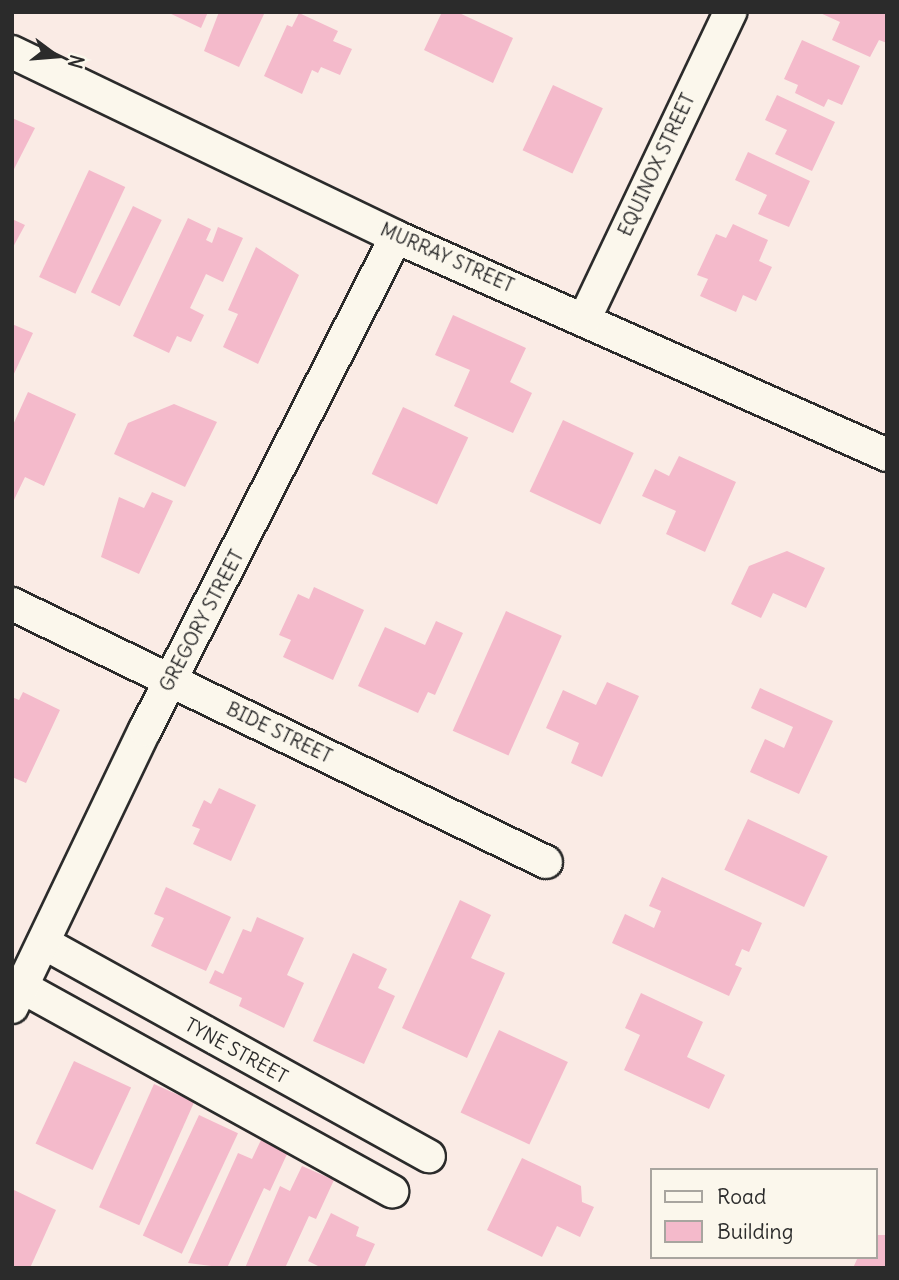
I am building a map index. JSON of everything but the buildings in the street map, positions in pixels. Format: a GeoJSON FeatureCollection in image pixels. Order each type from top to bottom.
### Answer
{"type":"FeatureCollection","features":[{"type":"Feature","properties":{"kind":"street","name":"EQUINOX STREET"},"geometry":{"type":"LineString","coordinates":[[585,318],[730,12]]}},
{"type":"Feature","properties":{"kind":"street","name":"MURRAY STREET"},"geometry":{"type":"LineString","coordinates":[[12,51],[396,237],[585,318],[887,455]]}},
{"type":"Feature","properties":{"kind":"street","name":"GREGORY STREET"},"geometry":{"type":"LineString","coordinates":[[17,997],[171,681],[396,237]]}},
{"type":"Feature","properties":{"kind":"street","name":"BIDE STREET"},"geometry":{"type":"LineString","coordinates":[[12,604],[546,862]]}},
{"type":"Feature","properties":{"kind":"street","name":"TYNE STREET"},"geometry":{"type":"LineString","coordinates":[[44,943],[429,1156]]}},
{"type":"Feature","properties":{"kind":"street"},"geometry":{"type":"LineString","coordinates":[[17,997],[392,1191]]}}]}
